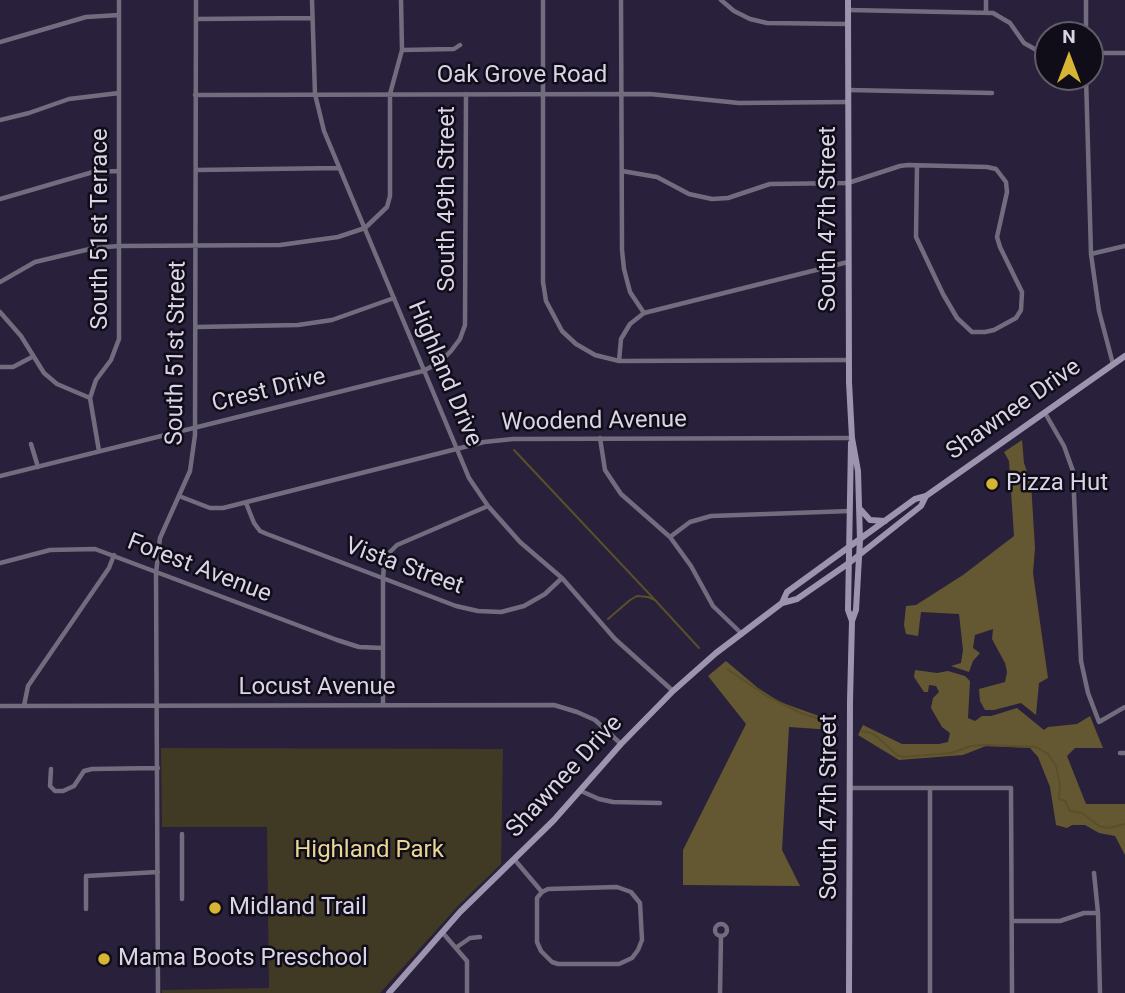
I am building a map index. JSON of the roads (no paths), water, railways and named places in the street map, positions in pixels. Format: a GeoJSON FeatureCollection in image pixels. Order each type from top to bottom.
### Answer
{"type":"FeatureCollection","features":[{"type":"Feature","properties":{"kind":"main road","name":"South 47th Street"},"geometry":{"type":"LineString","coordinates":[[848,0],[849,360],[852,438],[857,463],[860,509],[860,555],[856,610],[852,621],[849,993]]}},
{"type":"Feature","properties":{"kind":"main road","name":"Shawnee Drive"},"geometry":{"type":"LineString","coordinates":[[782,603],[787,592],[915,499],[926,496],[1125,356]]}},
{"type":"Feature","properties":{"kind":"main road","name":"South 47th Street"},"geometry":{"type":"LineString","coordinates":[[852,438],[849,548],[849,615],[852,621]]}},
{"type":"Feature","properties":{"kind":"main road","name":"Shawnee Drive"},"geometry":{"type":"LineString","coordinates":[[392,992],[442,932],[673,691],[716,653],[782,603],[797,599],[860,555],[921,506],[926,496]]}},
{"type":"Feature","properties":{"kind":"main road"},"geometry":{"type":"LineString","coordinates":[[860,509],[870,520],[887,520]]}},
{"type":"Feature","properties":{"kind":"main road"},"geometry":{"type":"LineString","coordinates":[[829,578],[845,581],[849,589]]}},
{"type":"Feature","properties":{"kind":"street","name":"South 51st Terrace"},"geometry":{"type":"LineString","coordinates":[[90,398],[96,380],[111,360],[119,338],[119,0]]}},
{"type":"Feature","properties":{"kind":"street","name":"South 51st Street"},"geometry":{"type":"LineString","coordinates":[[158,993],[156,573],[160,538],[190,471],[195,428],[196,0]]}},
{"type":"Feature","properties":{"kind":"street","name":"Highland Drive"},"geometry":{"type":"LineString","coordinates":[[313,0],[315,94],[324,131],[469,478],[488,506],[520,542],[562,578],[615,639],[673,691]]}},
{"type":"Feature","properties":{"kind":"street"},"geometry":{"type":"LineString","coordinates":[[0,282],[35,262],[65,253],[119,246],[280,246],[338,237],[365,228],[387,207],[390,196],[390,94],[402,50],[401,0]]}},
{"type":"Feature","properties":{"kind":"street"},"geometry":{"type":"LineString","coordinates":[[543,0],[543,282],[546,301],[562,331],[576,344],[595,355],[619,361],[849,360]]}},
{"type":"Feature","properties":{"kind":"street"},"geometry":{"type":"LineString","coordinates":[[621,0],[624,269],[630,292],[644,313]]}},
{"type":"Feature","properties":{"kind":"street"},"geometry":{"type":"LineString","coordinates":[[721,0],[734,11],[766,23],[849,24]]}},
{"type":"Feature","properties":{"kind":"street"},"geometry":{"type":"LineString","coordinates":[[986,0],[986,12]]}},
{"type":"Feature","properties":{"kind":"street"},"geometry":{"type":"LineString","coordinates":[[1086,0],[1086,21]]}},
{"type":"Feature","properties":{"kind":"street"},"geometry":{"type":"LineString","coordinates":[[848,10],[986,12],[1007,20],[1019,38],[1034,49]]}},
{"type":"Feature","properties":{"kind":"street"},"geometry":{"type":"LineString","coordinates":[[0,42],[86,17],[119,15]]}},
{"type":"Feature","properties":{"kind":"street"},"geometry":{"type":"LineString","coordinates":[[196,19],[312,18]]}},
{"type":"Feature","properties":{"kind":"street"},"geometry":{"type":"LineString","coordinates":[[402,50],[454,49],[460,45]]}},
{"type":"Feature","properties":{"kind":"street"},"geometry":{"type":"LineString","coordinates":[[1104,52],[1125,53]]}},
{"type":"Feature","properties":{"kind":"street"},"geometry":{"type":"LineString","coordinates":[[848,90],[992,93]]}},
{"type":"Feature","properties":{"kind":"street"},"geometry":{"type":"LineString","coordinates":[[1086,91],[1091,254],[1098,311],[1113,364]]}},
{"type":"Feature","properties":{"kind":"street"},"geometry":{"type":"LineString","coordinates":[[0,120],[69,99],[119,93]]}},
{"type":"Feature","properties":{"kind":"street","name":"South 49th Street"},"geometry":{"type":"LineString","coordinates":[[423,371],[439,363],[451,351],[460,338],[464,325],[466,94]]}},
{"type":"Feature","properties":{"kind":"street","name":"Oak Grove Road"},"geometry":{"type":"LineString","coordinates":[[195,95],[621,94],[674,95],[739,103],[848,102]]}},
{"type":"Feature","properties":{"kind":"street"},"geometry":{"type":"LineString","coordinates":[[622,171],[657,177],[690,194],[712,199],[728,198],[770,184],[848,183],[888,169],[917,166],[996,169],[1004,179],[1007,192],[997,237],[1022,292],[1023,302],[1019,314],[1008,323],[985,332],[972,332],[957,318],[943,294],[916,237],[917,166]]}},
{"type":"Feature","properties":{"kind":"street"},"geometry":{"type":"LineString","coordinates":[[196,170],[338,168]]}},
{"type":"Feature","properties":{"kind":"street"},"geometry":{"type":"LineString","coordinates":[[0,198],[93,172],[119,171]]}},
{"type":"Feature","properties":{"kind":"street"},"geometry":{"type":"LineString","coordinates":[[1091,254],[1125,246]]}},
{"type":"Feature","properties":{"kind":"street"},"geometry":{"type":"LineString","coordinates":[[619,361],[621,340],[631,324],[644,313],[848,262]]}},
{"type":"Feature","properties":{"kind":"street"},"geometry":{"type":"LineString","coordinates":[[197,327],[298,326],[332,320],[394,298]]}},
{"type":"Feature","properties":{"kind":"street"},"geometry":{"type":"LineString","coordinates":[[0,312],[21,336],[44,373],[57,384],[90,398],[100,451]]}},
{"type":"Feature","properties":{"kind":"street"},"geometry":{"type":"LineString","coordinates":[[0,367],[13,367],[32,357]]}},
{"type":"Feature","properties":{"kind":"street","name":"Crest Drive"},"geometry":{"type":"LineString","coordinates":[[0,476],[423,371]]}},
{"type":"Feature","properties":{"kind":"street"},"geometry":{"type":"LineString","coordinates":[[1044,412],[1064,446],[1073,471],[1081,660],[1088,693],[1099,722],[1125,707]]}},
{"type":"Feature","properties":{"kind":"street"},"geometry":{"type":"LineString","coordinates":[[600,438],[605,470],[621,494],[670,537],[691,566],[713,606],[742,634]]}},
{"type":"Feature","properties":{"kind":"street","name":"Woodend Avenue"},"geometry":{"type":"LineString","coordinates":[[179,496],[210,508],[246,503],[456,449],[513,439],[852,438]]}},
{"type":"Feature","properties":{"kind":"street"},"geometry":{"type":"LineString","coordinates":[[31,444],[38,467]]}},
{"type":"Feature","properties":{"kind":"street","name":"Vista Street"},"geometry":{"type":"LineString","coordinates":[[246,503],[260,531],[456,607],[501,611],[524,606],[545,594],[562,578]]}},
{"type":"Feature","properties":{"kind":"street"},"geometry":{"type":"LineString","coordinates":[[383,705],[383,579],[388,554],[397,545],[488,506]]}},
{"type":"Feature","properties":{"kind":"street"},"geometry":{"type":"LineString","coordinates":[[670,537],[690,522],[711,516],[850,511]]}},
{"type":"Feature","properties":{"kind":"street","name":"Forest Avenue"},"geometry":{"type":"LineString","coordinates":[[0,563],[50,550],[95,550],[337,640],[359,647],[383,648]]}},
{"type":"Feature","properties":{"kind":"street"},"geometry":{"type":"LineString","coordinates":[[24,706],[27,686],[109,568],[114,555]]}},
{"type":"Feature","properties":{"kind":"street","name":"Locust Avenue"},"geometry":{"type":"LineString","coordinates":[[0,706],[554,705],[595,720],[621,744]]}},
{"type":"Feature","properties":{"kind":"street"},"geometry":{"type":"LineString","coordinates":[[51,769],[50,786],[55,791],[63,792],[74,786],[84,771],[158,768]]}},
{"type":"Feature","properties":{"kind":"street"},"geometry":{"type":"LineString","coordinates":[[849,788],[1011,788],[1012,993]]}},
{"type":"Feature","properties":{"kind":"street"},"geometry":{"type":"LineString","coordinates":[[930,788],[930,993]]}},
{"type":"Feature","properties":{"kind":"street"},"geometry":{"type":"LineString","coordinates":[[581,790],[599,799],[613,802],[660,803]]}},
{"type":"Feature","properties":{"kind":"street"},"geometry":{"type":"LineString","coordinates":[[182,834],[182,899]]}},
{"type":"Feature","properties":{"kind":"street"},"geometry":{"type":"LineString","coordinates":[[514,859],[542,892]]}},
{"type":"Feature","properties":{"kind":"street"},"geometry":{"type":"LineString","coordinates":[[86,909],[86,876],[158,872]]}},
{"type":"Feature","properties":{"kind":"street"},"geometry":{"type":"LineString","coordinates":[[1094,873],[1100,993]]}},
{"type":"Feature","properties":{"kind":"street"},"geometry":{"type":"LineString","coordinates":[[617,887],[631,892],[640,903],[642,940],[636,953],[619,964],[552,962],[541,951],[537,942],[537,898],[542,892],[548,889],[617,887]]}},
{"type":"Feature","properties":{"kind":"street"},"geometry":{"type":"LineString","coordinates":[[1012,921],[1060,921],[1084,913],[1098,913]]}},
{"type":"Feature","properties":{"kind":"street"},"geometry":{"type":"LineString","coordinates":[[442,932],[467,961],[467,993]]}},
{"type":"Feature","properties":{"kind":"street"},"geometry":{"type":"LineString","coordinates":[[720,936],[720,993]]}},
{"type":"Feature","properties":{"kind":"street"},"geometry":{"type":"LineString","coordinates":[[457,947],[470,938],[480,937]]}},
{"type":"Feature","properties":{"kind":"waterway"},"geometry":{"type":"LineString","coordinates":[[514,450],[655,600]]}},
{"type":"Feature","properties":{"kind":"waterway"},"geometry":{"type":"LineString","coordinates":[[608,619],[637,596],[648,597],[655,600],[699,648]]}},
{"type":"Feature","properties":{"kind":"waterway"},"geometry":{"type":"LineString","coordinates":[[727,669],[767,696],[801,713],[838,725]]}},
{"type":"Feature","properties":{"kind":"waterway"},"geometry":{"type":"LineString","coordinates":[[862,731],[874,734],[898,756],[904,757],[951,753],[971,746],[1036,747],[1048,754],[1056,766],[1060,785],[1059,799],[1065,801],[1070,811],[1082,813],[1099,826],[1109,828],[1125,824]]}},
{"type":"Feature","properties":{"kind":"place","name":"Pizza Hut"},"geometry":{"type":"Point","coordinates":[992,484]}},
{"type":"Feature","properties":{"kind":"place","name":"Midland Trail"},"geometry":{"type":"Point","coordinates":[215,908]}},
{"type":"Feature","properties":{"kind":"place","name":"Mama Boots Preschool"},"geometry":{"type":"Point","coordinates":[104,959]}},
{"type":"Feature","properties":{"kind":"park label","name":"Highland Park"},"geometry":{"type":"Point","coordinates":[369,851]}}]}
